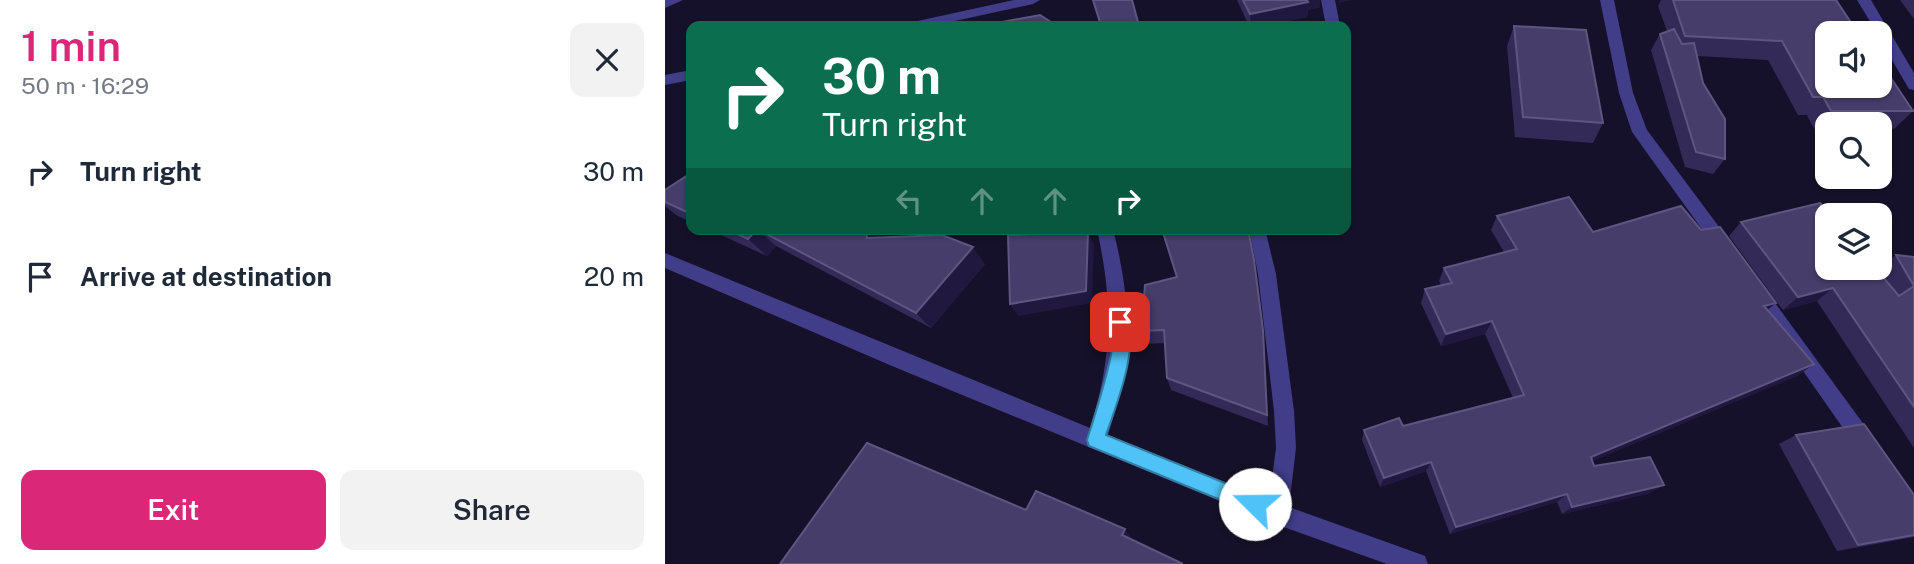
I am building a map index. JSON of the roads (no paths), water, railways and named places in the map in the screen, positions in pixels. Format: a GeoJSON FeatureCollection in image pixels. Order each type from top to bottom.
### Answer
{"type":"FeatureCollection","features":[{"type":"Feature","properties":{"kind":"street"},"geometry":{"type":"LineString","coordinates":[[665,4],[676,0]]}},
{"type":"Feature","properties":{"kind":"street"},"geometry":{"type":"LineString","coordinates":[[936,21],[1033,0]]}},
{"type":"Feature","properties":{"kind":"street"},"geometry":{"type":"LineString","coordinates":[[1328,0],[1331,21]]}},
{"type":"Feature","properties":{"kind":"street"},"geometry":{"type":"LineString","coordinates":[[1607,0],[1626,93],[1640,132],[1874,454]]}},
{"type":"Feature","properties":{"kind":"street"},"geometry":{"type":"LineString","coordinates":[[1864,0],[1908,64],[1914,85]]}},
{"type":"Feature","properties":{"kind":"street"},"geometry":{"type":"LineString","coordinates":[[665,80],[686,76]]}},
{"type":"Feature","properties":{"kind":"street"},"geometry":{"type":"LineString","coordinates":[[1096,440],[1113,388],[1120,349],[1120,295],[1106,235]]}},
{"type":"Feature","properties":{"kind":"street"},"geometry":{"type":"LineString","coordinates":[[1258,235],[1267,274],[1284,411],[1286,448],[1278,514]]}},
{"type":"Feature","properties":{"kind":"street"},"geometry":{"type":"LineString","coordinates":[[665,260],[1096,440],[1407,563]]}}]}
